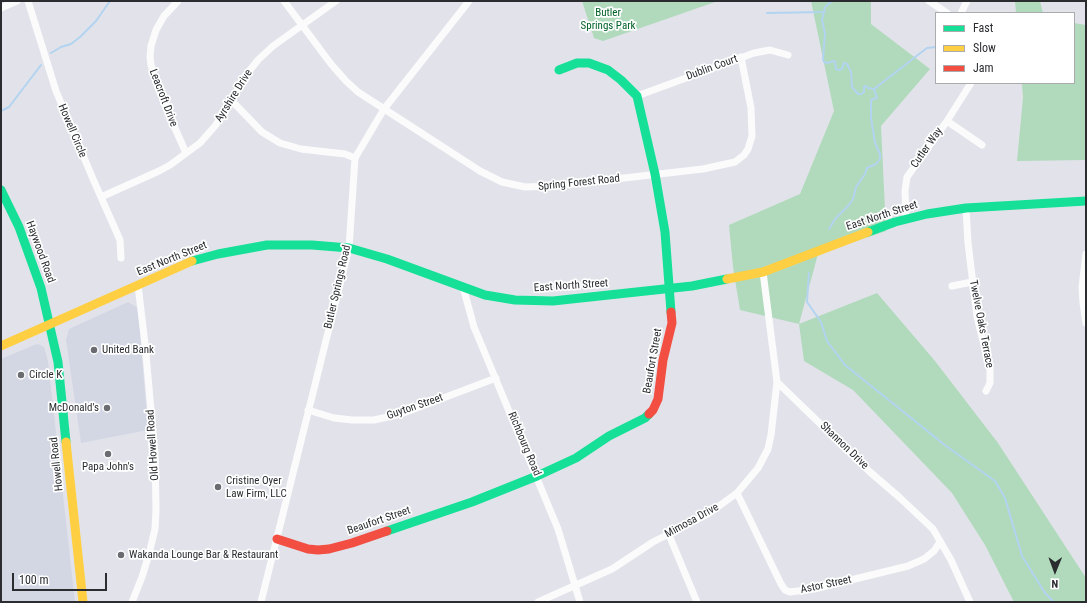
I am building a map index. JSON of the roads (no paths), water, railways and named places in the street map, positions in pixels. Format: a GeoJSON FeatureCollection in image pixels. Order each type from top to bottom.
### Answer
{"type":"FeatureCollection","features":[{"type":"Feature","properties":{"kind":"main road","name":"Beaufort Street"},"geometry":{"type":"LineString","coordinates":[[277,539],[308,549],[324,550],[337,548],[472,502],[537,476],[576,458],[609,436],[645,418],[653,410],[658,399],[663,360],[672,323],[665,232],[647,129],[637,96],[621,80],[608,70],[592,64],[577,63],[559,70]]}},
{"type":"Feature","properties":{"kind":"main road","name":"Haywood Road"},"geometry":{"type":"LineString","coordinates":[[1,190],[19,227],[34,265],[49,324]]}},
{"type":"Feature","properties":{"kind":"main road","name":"East North Street"},"geometry":{"type":"LineString","coordinates":[[1,346],[193,261],[218,254],[267,245],[293,244],[348,248],[387,259],[489,296],[540,302],[670,289],[763,272],[906,218],[927,214],[966,208],[1086,201]]}},
{"type":"Feature","properties":{"kind":"main road","name":"Howell Road"},"geometry":{"type":"LineString","coordinates":[[49,324],[58,362],[62,394],[83,602]]}},
{"type":"Feature","properties":{"kind":"street"},"geometry":{"type":"LineString","coordinates":[[1,8],[17,1]]}},
{"type":"Feature","properties":{"kind":"street","name":"Howell Circle"},"geometry":{"type":"LineString","coordinates":[[28,1],[56,91],[120,240],[121,258]]}},
{"type":"Feature","properties":{"kind":"street","name":"Leacroft Drive"},"geometry":{"type":"LineString","coordinates":[[178,1],[164,16],[156,30],[151,46],[150,57],[156,82],[186,153]]}},
{"type":"Feature","properties":{"kind":"street","name":"Spring Forest Road"},"geometry":{"type":"LineString","coordinates":[[284,1],[330,64],[358,92],[492,178],[509,184],[526,187],[554,186],[703,169],[731,163],[739,159],[748,149],[752,136],[749,95],[741,57]]}},
{"type":"Feature","properties":{"kind":"street","name":"Ayrshire Drive"},"geometry":{"type":"LineString","coordinates":[[100,196],[170,165],[207,136],[232,102],[242,80],[258,60],[273,46],[336,1]]}},
{"type":"Feature","properties":{"kind":"street","name":"Butler Springs Road"},"geometry":{"type":"LineString","coordinates":[[261,602],[348,248],[355,158],[384,109],[469,1]]}},
{"type":"Feature","properties":{"kind":"street"},"geometry":{"type":"LineString","coordinates":[[929,1],[946,12]]}},
{"type":"Feature","properties":{"kind":"street"},"geometry":{"type":"LineString","coordinates":[[962,12],[967,1]]}},
{"type":"Feature","properties":{"kind":"street","name":"Dublin Court"},"geometry":{"type":"LineString","coordinates":[[637,96],[754,53],[770,50],[788,55]]}},
{"type":"Feature","properties":{"kind":"street","name":"Cutler Way"},"geometry":{"type":"LineString","coordinates":[[906,218],[905,184],[907,177],[947,121],[970,84]]}},
{"type":"Feature","properties":{"kind":"street"},"geometry":{"type":"LineString","coordinates":[[232,102],[262,132],[280,143],[301,149],[345,154],[355,158]]}},
{"type":"Feature","properties":{"kind":"street"},"geometry":{"type":"LineString","coordinates":[[947,121],[982,145]]}},
{"type":"Feature","properties":{"kind":"street","name":"Twelve Oaks Terrace"},"geometry":{"type":"LineString","coordinates":[[966,208],[972,282],[977,317],[990,369],[990,383],[986,391]]}},
{"type":"Feature","properties":{"kind":"street"},"geometry":{"type":"LineString","coordinates":[[1086,254],[1082,294],[1086,323]]}},
{"type":"Feature","properties":{"kind":"street"},"geometry":{"type":"LineString","coordinates":[[763,272],[777,382]]}},
{"type":"Feature","properties":{"kind":"street"},"geometry":{"type":"LineString","coordinates":[[952,286],[972,282]]}},
{"type":"Feature","properties":{"kind":"street","name":"Old Howell Road"},"geometry":{"type":"LineString","coordinates":[[132,602],[149,554],[155,529],[156,510],[155,454],[138,285]]}},
{"type":"Feature","properties":{"kind":"street","name":"Richbourg Road"},"geometry":{"type":"LineString","coordinates":[[463,287],[474,328],[558,529],[580,602]]}},
{"type":"Feature","properties":{"kind":"street","name":"Guyton Street"},"geometry":{"type":"LineString","coordinates":[[308,410],[334,418],[374,420],[401,414],[496,378]]}},
{"type":"Feature","properties":{"kind":"street","name":"Mimosa Drive"},"geometry":{"type":"LineString","coordinates":[[538,602],[612,569],[653,542],[708,514],[737,492],[758,468],[768,449],[771,436],[777,382]]}},
{"type":"Feature","properties":{"kind":"street","name":"Shannon Drive"},"geometry":{"type":"LineString","coordinates":[[777,382],[870,472],[933,529],[951,560],[970,602]]}},
{"type":"Feature","properties":{"kind":"street","name":"Astor Street"},"geometry":{"type":"LineString","coordinates":[[737,492],[781,584],[790,592],[814,589],[908,566],[924,559],[934,551],[940,542]]}},
{"type":"Feature","properties":{"kind":"street"},"geometry":{"type":"LineString","coordinates":[[669,534],[697,602]]}},
{"type":"Feature","properties":{"kind":"waterway"},"geometry":{"type":"LineString","coordinates":[[51,53],[61,47],[71,44],[80,37],[96,21],[110,1]]}},
{"type":"Feature","properties":{"kind":"waterway"},"geometry":{"type":"LineString","coordinates":[[829,229],[835,219],[853,199],[856,187],[865,174],[867,168],[876,164],[880,159],[880,154],[875,143],[871,118],[871,100],[877,98],[874,89],[866,86],[864,87],[864,92],[858,94],[852,87],[851,72],[847,64],[844,63],[842,69],[839,70],[836,69],[834,61],[827,63],[824,62],[823,59],[825,34],[822,20],[825,7],[832,1]]}},
{"type":"Feature","properties":{"kind":"waterway"},"geometry":{"type":"LineString","coordinates":[[767,13],[825,12]]}},
{"type":"Feature","properties":{"kind":"waterway"},"geometry":{"type":"LineString","coordinates":[[874,89],[927,48],[935,47]]}},
{"type":"Feature","properties":{"kind":"waterway"},"geometry":{"type":"LineString","coordinates":[[1,111],[9,107],[41,65]]}},
{"type":"Feature","properties":{"kind":"waterway"},"geometry":{"type":"LineString","coordinates":[[809,273],[807,302],[821,322],[827,341],[845,365],[946,446],[995,481],[1005,498],[1022,556],[1045,593],[1054,602]]}},
{"type":"Feature","properties":{"kind":"place","name":"United Bank"},"geometry":{"type":"Point","coordinates":[94,350]}},
{"type":"Feature","properties":{"kind":"place","name":"Circle K"},"geometry":{"type":"Point","coordinates":[21,375]}},
{"type":"Feature","properties":{"kind":"place","name":"McDonald's"},"geometry":{"type":"Point","coordinates":[107,408]}},
{"type":"Feature","properties":{"kind":"place","name":"Papa John's"},"geometry":{"type":"Point","coordinates":[108,454]}},
{"type":"Feature","properties":{"kind":"place","name":"Cristine Oyer Law Firm, LLC"},"geometry":{"type":"Point","coordinates":[218,487]}},
{"type":"Feature","properties":{"kind":"place","name":"Wakanda Lounge Bar & Restaurant"},"geometry":{"type":"Point","coordinates":[121,555]}},
{"type":"Feature","properties":{"kind":"park label","name":"Butler Springs Park"},"geometry":{"type":"Point","coordinates":[608,19]}}]}
